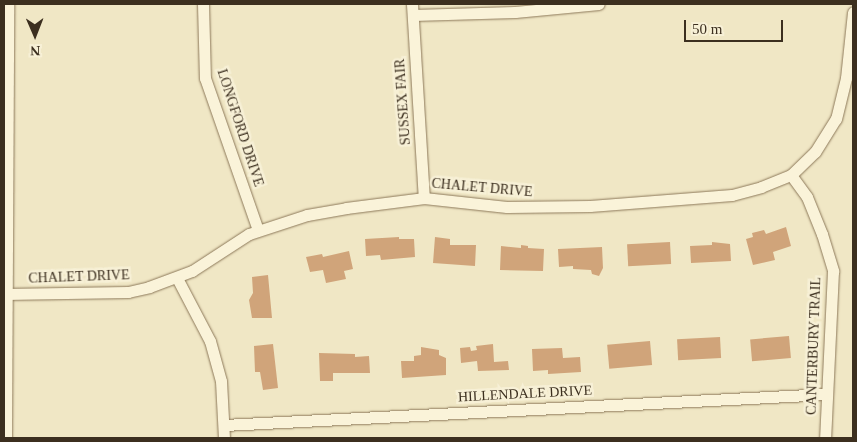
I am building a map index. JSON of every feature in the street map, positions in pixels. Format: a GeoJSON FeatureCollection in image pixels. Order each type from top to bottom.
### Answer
{"type":"FeatureCollection","features":[{"type":"Feature","properties":{"kind":"street"},"geometry":{"type":"LineString","coordinates":[[6,438],[5,90],[8,4]]}},
{"type":"Feature","properties":{"kind":"street","name":"LONGFORD DRIVE"},"geometry":{"type":"LineString","coordinates":[[203,4],[205,78],[258,230]]}},
{"type":"Feature","properties":{"kind":"street"},"geometry":{"type":"LineString","coordinates":[[413,9],[515,12],[599,4]]}},
{"type":"Feature","properties":{"kind":"street","name":"SUSSEX FAIR"},"geometry":{"type":"LineString","coordinates":[[413,9],[424,198]]}},
{"type":"Feature","properties":{"kind":"street","name":"CHALET DRIVE"},"geometry":{"type":"LineString","coordinates":[[6,294],[128,292],[177,278],[192,271],[249,234],[306,215],[424,198],[507,207],[590,206],[732,194],[791,175],[814,152],[836,119],[846,78],[853,12]]}},
{"type":"Feature","properties":{"kind":"street","name":"CANTERBURY TRAIL"},"geometry":{"type":"LineString","coordinates":[[791,175],[807,197],[822,234],[832,271],[825,438]]}},
{"type":"Feature","properties":{"kind":"street"},"geometry":{"type":"LineString","coordinates":[[177,278],[210,341],[221,382],[224,438]]}},
{"type":"Feature","properties":{"kind":"street","name":"HILLENDALE DRIVE"},"geometry":{"type":"LineString","coordinates":[[224,425],[827,394]]}},
{"type":"Feature","properties":{"kind":"building"},"geometry":{"type":"Polygon","coordinates":[[[786,227],[791,246],[773,252],[775,260],[753,265],[746,239],[753,237],[752,233],[764,230],[766,234],[786,227]]]}},
{"type":"Feature","properties":{"kind":"building"},"geometry":{"type":"Polygon","coordinates":[[[399,237],[399,239],[414,239],[415,257],[381,260],[380,255],[366,256],[365,239],[399,237]]]}},
{"type":"Feature","properties":{"kind":"building"},"geometry":{"type":"Polygon","coordinates":[[[435,237],[450,239],[450,245],[476,245],[475,266],[433,263],[435,237]]]}},
{"type":"Feature","properties":{"kind":"building"},"geometry":{"type":"Polygon","coordinates":[[[670,242],[671,264],[628,266],[627,244],[670,242]]]}},
{"type":"Feature","properties":{"kind":"building"},"geometry":{"type":"Polygon","coordinates":[[[712,242],[730,244],[731,261],[691,263],[690,246],[712,245],[712,242]]]}},
{"type":"Feature","properties":{"kind":"building"},"geometry":{"type":"Polygon","coordinates":[[[521,245],[528,246],[528,248],[544,249],[543,271],[500,270],[501,246],[521,248],[521,245]]]}},
{"type":"Feature","properties":{"kind":"building"},"geometry":{"type":"Polygon","coordinates":[[[602,247],[603,268],[599,276],[592,274],[591,270],[573,269],[573,266],[559,267],[558,249],[602,247]]]}},
{"type":"Feature","properties":{"kind":"building"},"geometry":{"type":"Polygon","coordinates":[[[349,251],[353,269],[344,271],[346,279],[326,283],[323,270],[310,272],[306,257],[322,254],[323,257],[349,251]]]}},
{"type":"Feature","properties":{"kind":"building"},"geometry":{"type":"Polygon","coordinates":[[[268,275],[272,318],[252,318],[249,300],[253,293],[252,277],[268,275]]]}},
{"type":"Feature","properties":{"kind":"building"},"geometry":{"type":"Polygon","coordinates":[[[789,336],[791,358],[752,361],[750,339],[789,336]]]}},
{"type":"Feature","properties":{"kind":"building"},"geometry":{"type":"Polygon","coordinates":[[[720,337],[721,358],[678,360],[677,339],[720,337]]]}},
{"type":"Feature","properties":{"kind":"building"},"geometry":{"type":"Polygon","coordinates":[[[650,341],[652,365],[609,369],[607,345],[650,341]]]}},
{"type":"Feature","properties":{"kind":"building"},"geometry":{"type":"Polygon","coordinates":[[[273,344],[278,388],[263,390],[260,372],[255,372],[254,346],[273,344]]]}},
{"type":"Feature","properties":{"kind":"building"},"geometry":{"type":"Polygon","coordinates":[[[493,344],[494,362],[508,361],[509,370],[478,371],[477,361],[461,363],[460,348],[470,347],[471,351],[477,350],[476,346],[493,344]]]}},
{"type":"Feature","properties":{"kind":"building"},"geometry":{"type":"Polygon","coordinates":[[[421,347],[439,350],[439,355],[446,358],[446,375],[402,378],[401,361],[414,361],[414,356],[421,355],[421,347]]]}},
{"type":"Feature","properties":{"kind":"building"},"geometry":{"type":"Polygon","coordinates":[[[562,348],[563,358],[580,357],[581,372],[548,374],[548,370],[533,371],[532,349],[562,348]]]}},
{"type":"Feature","properties":{"kind":"building"},"geometry":{"type":"Polygon","coordinates":[[[319,353],[355,354],[355,357],[369,356],[370,373],[333,373],[333,381],[320,381],[319,353]]]}}]}
